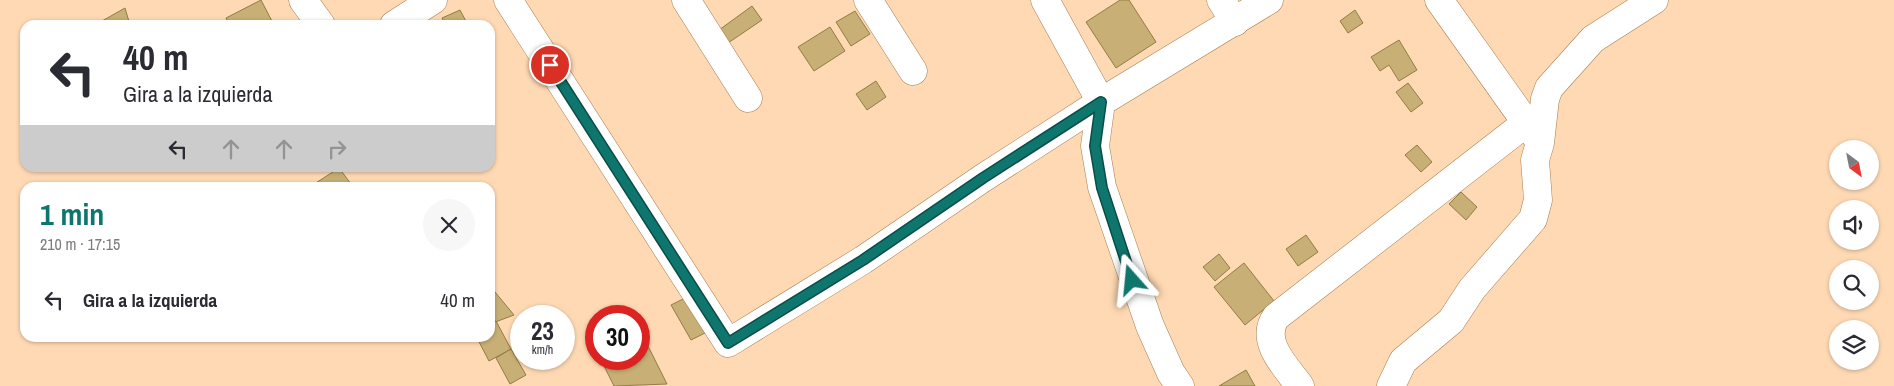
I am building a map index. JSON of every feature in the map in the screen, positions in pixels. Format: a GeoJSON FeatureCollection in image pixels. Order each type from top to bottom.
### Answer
{"type":"FeatureCollection","features":[{"type":"Feature","properties":{"kind":"street"},"geometry":{"type":"LineString","coordinates":[[303,0],[317,20]]}},
{"type":"Feature","properties":{"kind":"street"},"geometry":{"type":"LineString","coordinates":[[402,20],[433,0]]}},
{"type":"Feature","properties":{"kind":"street"},"geometry":{"type":"LineString","coordinates":[[508,0],[728,343],[863,260],[983,178],[1101,102],[1269,0]]}},
{"type":"Feature","properties":{"kind":"street"},"geometry":{"type":"LineString","coordinates":[[686,0],[748,98]]}},
{"type":"Feature","properties":{"kind":"street"},"geometry":{"type":"LineString","coordinates":[[868,0],[913,71]]}},
{"type":"Feature","properties":{"kind":"street"},"geometry":{"type":"LineString","coordinates":[[1045,0],[1101,102],[1095,146],[1102,188],[1132,280],[1150,326],[1171,373],[1180,386]]}},
{"type":"Feature","properties":{"kind":"street"},"geometry":{"type":"LineString","coordinates":[[1220,0],[1235,22]]}},
{"type":"Feature","properties":{"kind":"street"},"geometry":{"type":"LineString","coordinates":[[1439,0],[1533,133]]}},
{"type":"Feature","properties":{"kind":"street"},"geometry":{"type":"LineString","coordinates":[[1391,386],[1403,361],[1451,321],[1472,289],[1533,219],[1538,200],[1533,133],[1546,93],[1593,39],[1654,0]]}},
{"type":"Feature","properties":{"kind":"street"},"geometry":{"type":"LineString","coordinates":[[1300,386],[1276,352],[1270,338],[1271,325],[1276,317],[1533,133]]}},
{"type":"Feature","properties":{"kind":"building"},"geometry":{"type":"Polygon","coordinates":[[[261,0],[271,20],[227,20],[226,18],[261,0]]]}},
{"type":"Feature","properties":{"kind":"building"},"geometry":{"type":"Polygon","coordinates":[[[1120,0],[1129,0],[1156,42],[1116,68],[1086,22],[1120,0]]]}},
{"type":"Feature","properties":{"kind":"building"},"geometry":{"type":"Polygon","coordinates":[[[752,6],[762,20],[728,43],[719,30],[752,6]]]}},
{"type":"Feature","properties":{"kind":"building"},"geometry":{"type":"Polygon","coordinates":[[[125,8],[129,20],[104,20],[125,8]]]}},
{"type":"Feature","properties":{"kind":"building"},"geometry":{"type":"Polygon","coordinates":[[[460,10],[465,20],[443,20],[442,18],[460,10]]]}},
{"type":"Feature","properties":{"kind":"building"},"geometry":{"type":"Polygon","coordinates":[[[1355,10],[1363,23],[1348,33],[1340,21],[1355,10]]]}},
{"type":"Feature","properties":{"kind":"building"},"geometry":{"type":"Polygon","coordinates":[[[855,11],[870,34],[851,46],[836,22],[855,11]]]}},
{"type":"Feature","properties":{"kind":"building"},"geometry":{"type":"Polygon","coordinates":[[[830,27],[845,51],[814,71],[798,47],[830,27]]]}},
{"type":"Feature","properties":{"kind":"building"},"geometry":{"type":"Polygon","coordinates":[[[1399,40],[1417,70],[1399,81],[1389,65],[1380,71],[1371,57],[1399,40]]]}},
{"type":"Feature","properties":{"kind":"building"},"geometry":{"type":"Polygon","coordinates":[[[876,81],[886,97],[867,110],[856,94],[876,81]]]}},
{"type":"Feature","properties":{"kind":"building"},"geometry":{"type":"Polygon","coordinates":[[[1408,83],[1423,103],[1411,112],[1396,92],[1408,83]]]}},
{"type":"Feature","properties":{"kind":"building"},"geometry":{"type":"Polygon","coordinates":[[[1417,145],[1432,162],[1421,172],[1405,155],[1417,145]]]}},
{"type":"Feature","properties":{"kind":"building"},"geometry":{"type":"Polygon","coordinates":[[[333,172],[342,172],[350,182],[317,182],[333,172]]]}},
{"type":"Feature","properties":{"kind":"building"},"geometry":{"type":"Polygon","coordinates":[[[1461,192],[1477,207],[1466,220],[1449,204],[1461,192]]]}},
{"type":"Feature","properties":{"kind":"building"},"geometry":{"type":"Polygon","coordinates":[[[1306,235],[1318,252],[1298,266],[1286,249],[1306,235]]]}},
{"type":"Feature","properties":{"kind":"building"},"geometry":{"type":"Polygon","coordinates":[[[1219,254],[1230,268],[1215,281],[1203,267],[1219,254]]]}},
{"type":"Feature","properties":{"kind":"building"},"geometry":{"type":"Polygon","coordinates":[[[1244,263],[1274,301],[1245,325],[1214,287],[1244,263]]]}},
{"type":"Feature","properties":{"kind":"building"},"geometry":{"type":"Polygon","coordinates":[[[495,292],[510,310],[510,316],[495,322],[495,292]]]}},
{"type":"Feature","properties":{"kind":"building"},"geometry":{"type":"Polygon","coordinates":[[[687,297],[707,332],[691,340],[671,305],[687,297]]]}},
{"type":"Feature","properties":{"kind":"building"},"geometry":{"type":"Polygon","coordinates":[[[496,321],[510,350],[489,361],[479,342],[495,342],[496,321]]]}},
{"type":"Feature","properties":{"kind":"building"},"geometry":{"type":"Polygon","coordinates":[[[510,350],[510,370],[523,370],[526,375],[510,384],[496,358],[510,350]]]}},
{"type":"Feature","properties":{"kind":"building"},"geometry":{"type":"Polygon","coordinates":[[[650,350],[667,384],[614,386],[606,370],[650,370],[650,350]]]}},
{"type":"Feature","properties":{"kind":"building"},"geometry":{"type":"Polygon","coordinates":[[[1246,370],[1255,386],[1219,386],[1246,370]]]}},
{"type":"Feature","properties":{"kind":"route"},"geometry":{"type":"LineString","coordinates":[[550,65],[728,343],[863,260],[983,178],[1101,102],[1095,146],[1102,188],[1132,280]]}}]}
